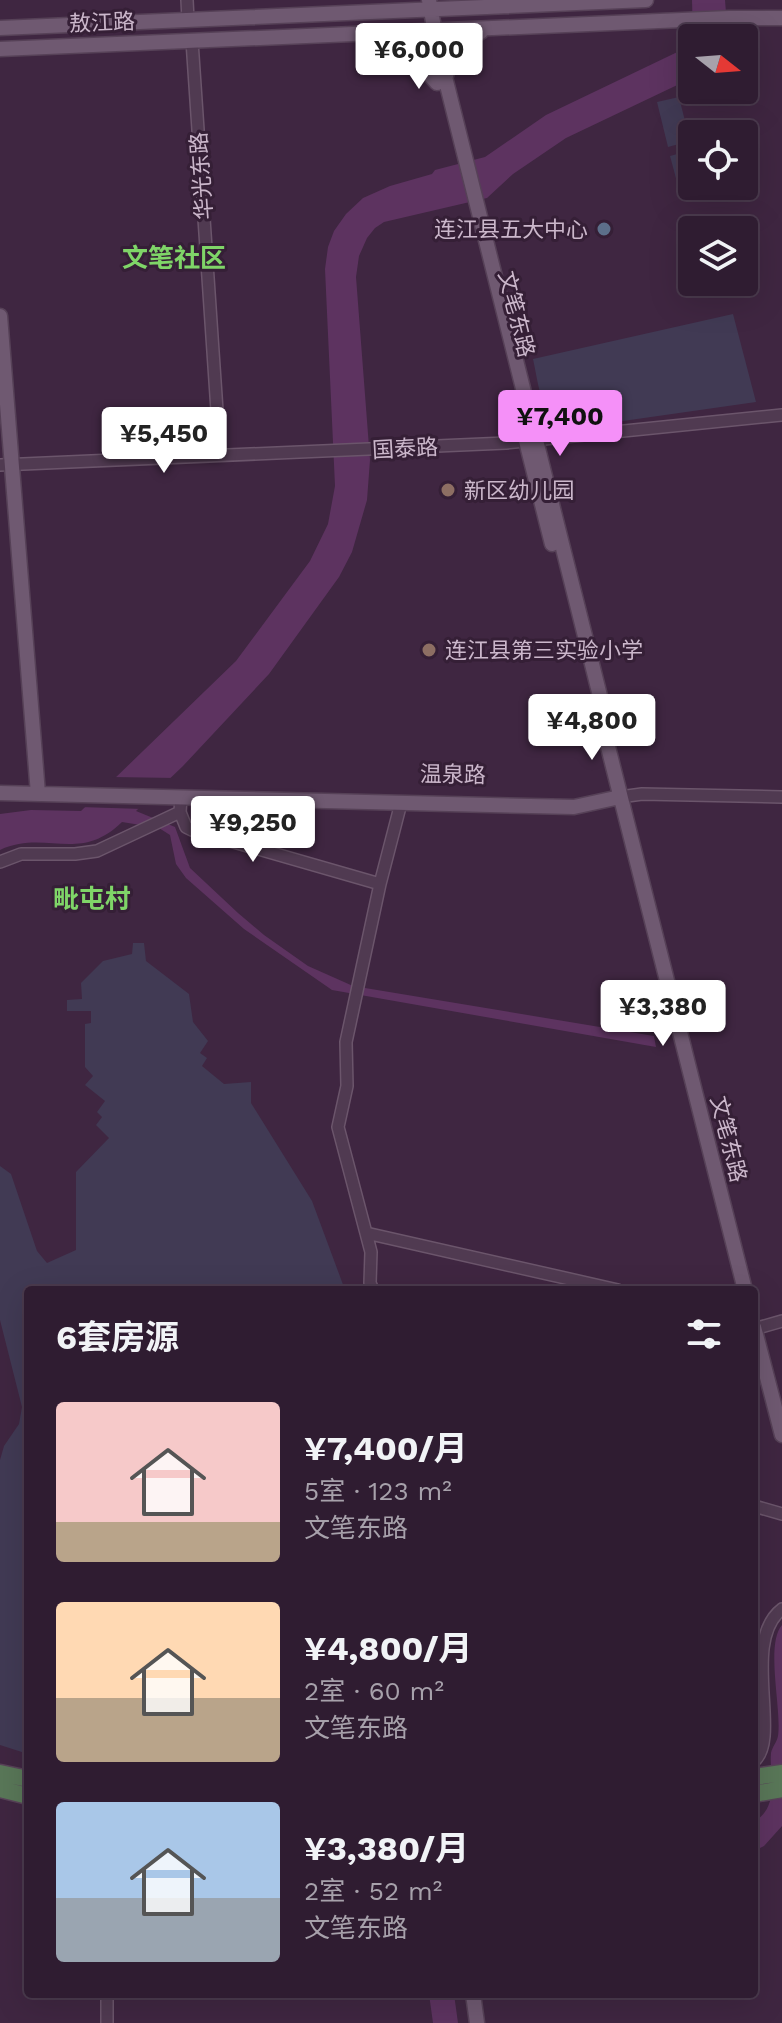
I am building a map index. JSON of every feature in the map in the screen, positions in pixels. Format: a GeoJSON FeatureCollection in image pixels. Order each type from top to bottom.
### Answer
{"type":"FeatureCollection","features":[{"type":"Feature","properties":{"kind":"highway"},"geometry":{"type":"LineString","coordinates":[[0,1773],[24,1778]]}},
{"type":"Feature","properties":{"kind":"highway"},"geometry":{"type":"LineString","coordinates":[[758,1776],[782,1773]]}},
{"type":"Feature","properties":{"kind":"highway"},"geometry":{"type":"LineString","coordinates":[[0,1789],[24,1795]]}},
{"type":"Feature","properties":{"kind":"highway"},"geometry":{"type":"LineString","coordinates":[[758,1793],[782,1789]]}},
{"type":"Feature","properties":{"kind":"main road"},"geometry":{"type":"LineString","coordinates":[[370,13],[382,10],[397,0]]}},
{"type":"Feature","properties":{"kind":"main road"},"geometry":{"type":"LineString","coordinates":[[472,0],[507,6]]}},
{"type":"Feature","properties":{"kind":"main road","name":"敖江路"},"geometry":{"type":"LineString","coordinates":[[0,28],[370,13],[426,5],[507,6],[646,0]]}},
{"type":"Feature","properties":{"kind":"main road","name":"文笔东路"},"geometry":{"type":"LineString","coordinates":[[426,5],[461,162],[531,441],[601,700],[601,719],[620,797],[744,1286]]}},
{"type":"Feature","properties":{"kind":"main road","name":"敖江路"},"geometry":{"type":"LineString","coordinates":[[0,49],[689,19],[782,18]]}},
{"type":"Feature","properties":{"kind":"main road"},"geometry":{"type":"LineString","coordinates":[[369,33],[403,46],[441,81],[462,42],[477,33],[506,28]]}},
{"type":"Feature","properties":{"kind":"main road"},"geometry":{"type":"LineString","coordinates":[[0,316],[6,465],[37,790]]}},
{"type":"Feature","properties":{"kind":"main road","name":"温泉路"},"geometry":{"type":"LineString","coordinates":[[0,784],[37,790]]}},
{"type":"Feature","properties":{"kind":"main road","name":"温泉路"},"geometry":{"type":"LineString","coordinates":[[0,793],[37,790],[620,797]]}},
{"type":"Feature","properties":{"kind":"main road","name":"温泉路"},"geometry":{"type":"LineString","coordinates":[[164,793],[180,805],[401,803],[580,807],[620,797]]}},
{"type":"Feature","properties":{"kind":"main road"},"geometry":{"type":"LineString","coordinates":[[758,1343],[782,1435]]}},
{"type":"Feature","properties":{"kind":"main road"},"geometry":{"type":"LineString","coordinates":[[474,1998],[477,2023]]}},
{"type":"Feature","properties":{"kind":"street"},"geometry":{"type":"LineString","coordinates":[[187,0],[188,20]]}},
{"type":"Feature","properties":{"kind":"street","name":"华光东路"},"geometry":{"type":"LineString","coordinates":[[192,41],[220,455]]}},
{"type":"Feature","properties":{"kind":"street","name":"国泰路"},"geometry":{"type":"LineString","coordinates":[[6,465],[531,441],[782,415]]}},
{"type":"Feature","properties":{"kind":"street"},"geometry":{"type":"LineString","coordinates":[[620,797],[642,794],[782,797]]}},
{"type":"Feature","properties":{"kind":"street"},"geometry":{"type":"LineString","coordinates":[[373,1286],[371,1252],[338,1127],[347,1086],[346,1042],[401,803]]}},
{"type":"Feature","properties":{"kind":"street"},"geometry":{"type":"LineString","coordinates":[[0,862],[21,854],[97,851],[161,819],[180,805],[186,827],[192,830],[380,884]]}},
{"type":"Feature","properties":{"kind":"street"},"geometry":{"type":"LineString","coordinates":[[366,1233],[600,1286]]}},
{"type":"Feature","properties":{"kind":"street"},"geometry":{"type":"LineString","coordinates":[[758,1327],[782,1321]]}},
{"type":"Feature","properties":{"kind":"street"},"geometry":{"type":"LineString","coordinates":[[758,1507],[782,1514]]}},
{"type":"Feature","properties":{"kind":"street"},"geometry":{"type":"LineString","coordinates":[[758,1758],[762,1755],[768,1734],[764,1658],[766,1636],[770,1620],[782,1609]]}},
{"type":"Feature","properties":{"kind":"street"},"geometry":{"type":"LineString","coordinates":[[107,1998],[107,2023]]}},
{"type":"Feature","properties":{"kind":"shaded area"},"geometry":{"type":"Polygon","coordinates":[[[692,0],[725,0],[727,24],[693,24],[692,0]]]}},
{"type":"Feature","properties":{"kind":"shaded area"},"geometry":{"type":"Polygon","coordinates":[[[678,52],[678,85],[566,138],[513,174],[487,198],[384,222],[367,238],[359,256],[356,277],[370,460],[367,500],[352,552],[339,577],[269,674],[136,811],[175,827],[190,868],[264,935],[308,966],[353,986],[654,1036],[656,1047],[332,990],[244,929],[186,878],[176,864],[170,835],[159,828],[122,822],[91,841],[77,844],[17,844],[0,850],[0,814],[31,810],[81,811],[236,661],[310,561],[328,524],[335,486],[325,269],[334,231],[346,214],[363,198],[390,186],[485,157],[546,115],[678,52]]]}},
{"type":"Feature","properties":{"kind":"shaded area"},"geometry":{"type":"Polygon","coordinates":[[[678,97],[685,120],[678,120],[678,144],[668,147],[657,102],[678,97]]]}},
{"type":"Feature","properties":{"kind":"shaded area"},"geometry":{"type":"Polygon","coordinates":[[[678,154],[678,186],[670,156],[678,154]]]}},
{"type":"Feature","properties":{"kind":"shaded area"},"geometry":{"type":"Polygon","coordinates":[[[733,314],[756,402],[581,427],[558,420],[545,405],[533,359],[733,314]]]}},
{"type":"Feature","properties":{"kind":"shaded area"},"geometry":{"type":"Polygon","coordinates":[[[133,943],[144,943],[146,961],[189,994],[193,1022],[208,1041],[200,1053],[207,1058],[202,1066],[224,1084],[251,1082],[251,1103],[312,1201],[344,1286],[24,1286],[24,1753],[0,1745],[0,1460],[4,1446],[19,1424],[22,1407],[0,1320],[0,1166],[11,1174],[37,1251],[47,1263],[76,1250],[76,1172],[109,1138],[96,1125],[102,1117],[97,1112],[105,1101],[85,1085],[93,1076],[85,1067],[85,1024],[91,1023],[91,1011],[67,1011],[67,1000],[82,999],[81,983],[103,961],[132,954],[133,943]]]}},
{"type":"Feature","properties":{"kind":"shaded area"},"geometry":{"type":"Polygon","coordinates":[[[782,1625],[782,1826],[758,1849],[758,1819],[770,1800],[771,1753],[779,1725],[774,1662],[777,1634],[782,1625]]]}},
{"type":"Feature","properties":{"kind":"shaded area"},"geometry":{"type":"Polygon","coordinates":[[[430,1998],[455,1998],[458,2023],[433,2023],[430,1998]]]}},
{"type":"Feature","properties":{"kind":"pier"},"geometry":{"type":"Polygon","coordinates":[[[112,777],[175,778],[143,809],[80,807],[112,777]]]}},
{"type":"Feature","properties":{"kind":"place","name":"连江县五大中心"},"geometry":{"type":"Point","coordinates":[604,229]}},
{"type":"Feature","properties":{"kind":"place","name":"新区幼儿园"},"geometry":{"type":"Point","coordinates":[448,490]}},
{"type":"Feature","properties":{"kind":"place","name":"连江县第三实验小学"},"geometry":{"type":"Point","coordinates":[429,650]}},
{"type":"Feature","properties":{"kind":"district","name":"文笔社区"},"geometry":{"type":"Point","coordinates":[174,258]}},
{"type":"Feature","properties":{"kind":"district","name":"毗屯村"},"geometry":{"type":"Point","coordinates":[92,899]}}]}
